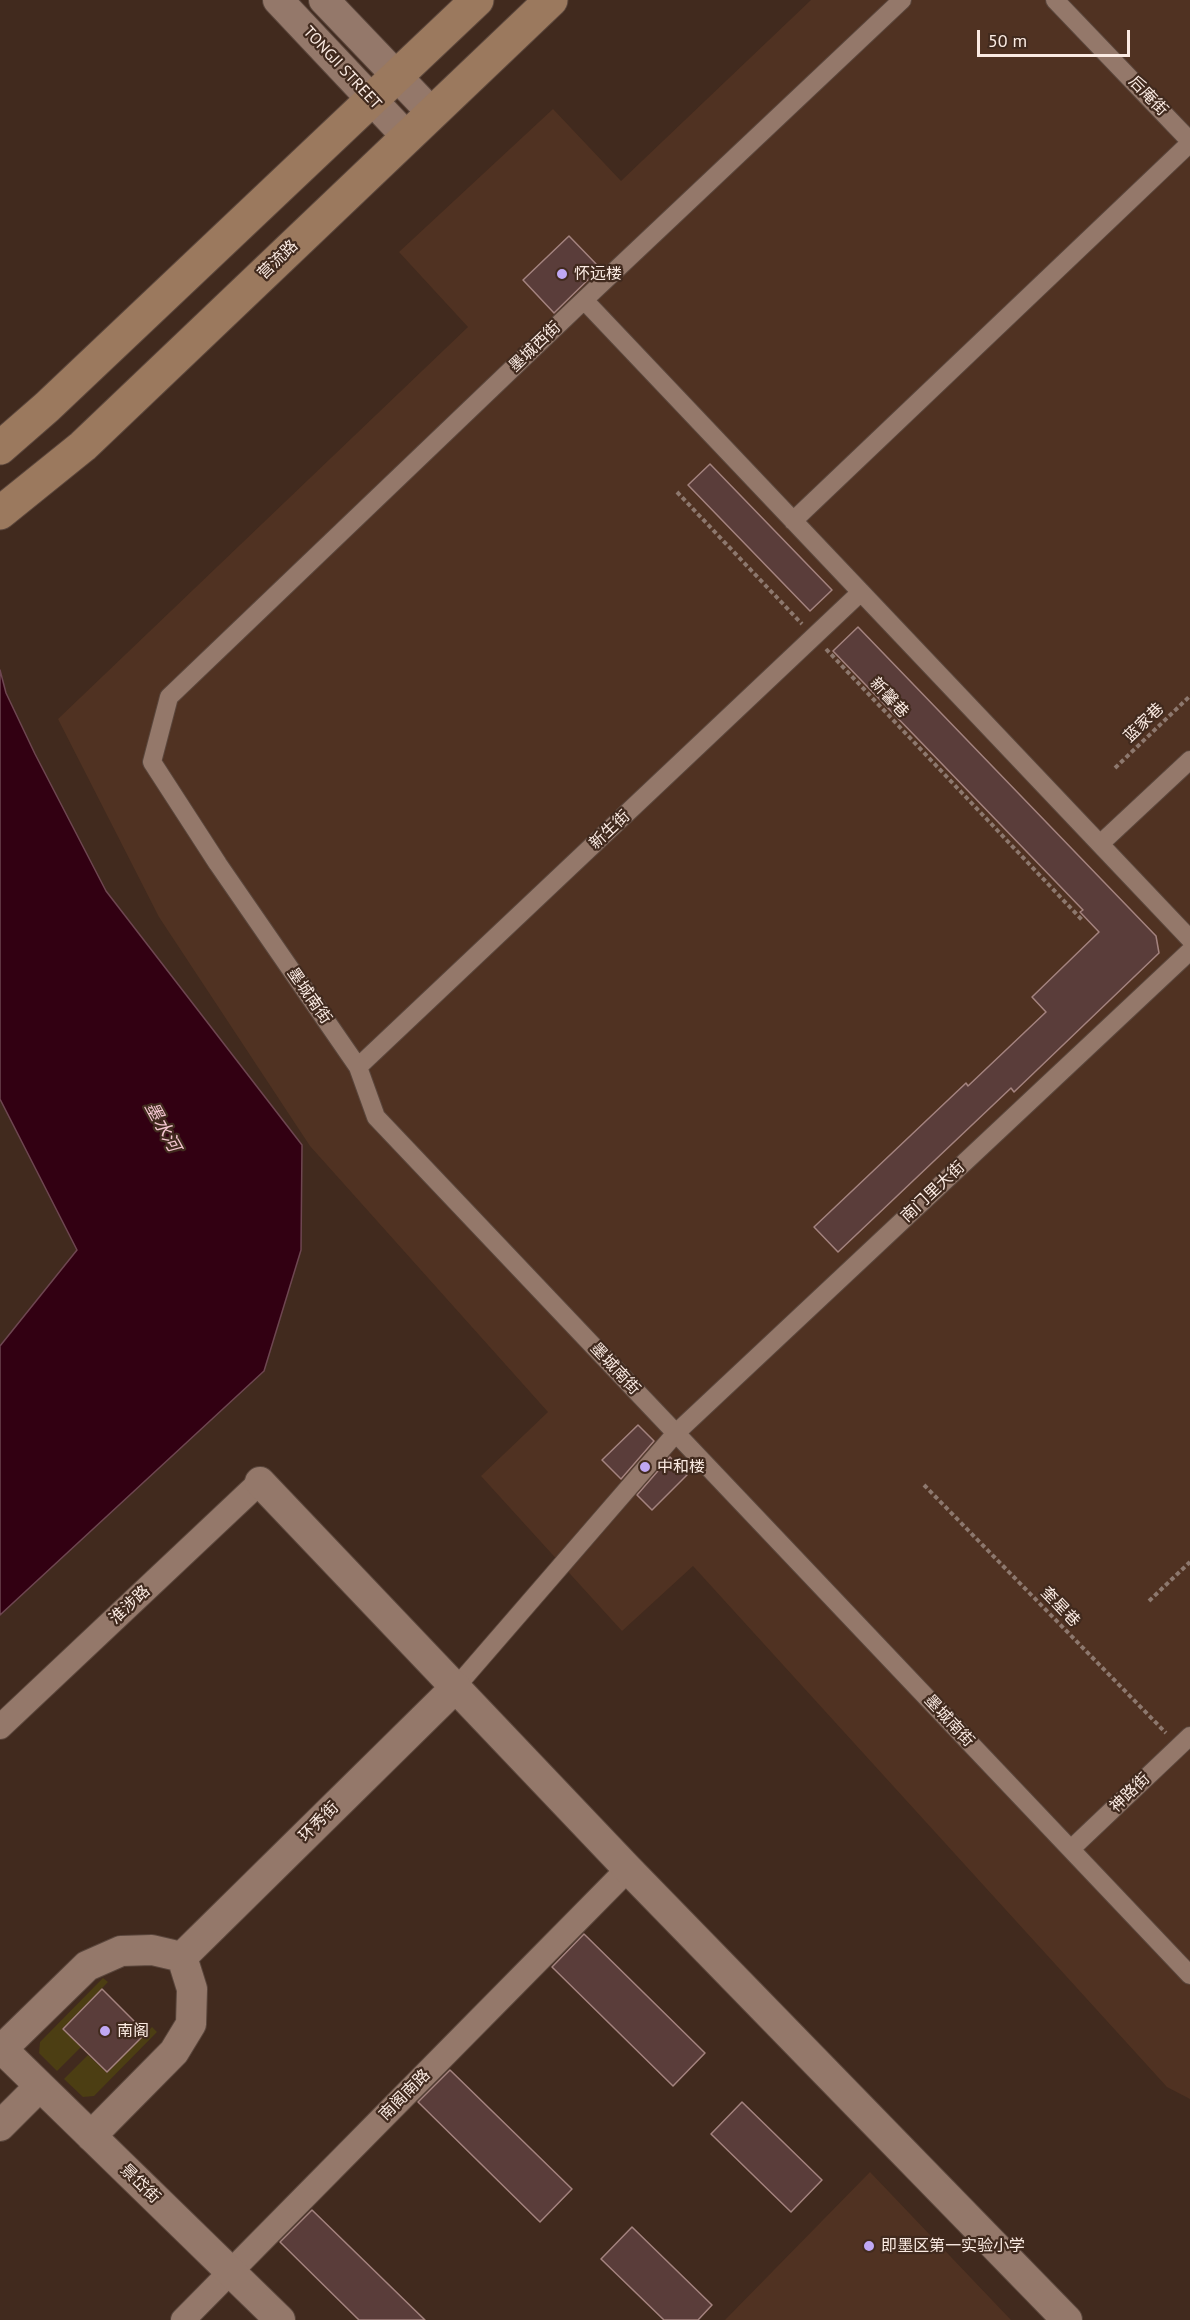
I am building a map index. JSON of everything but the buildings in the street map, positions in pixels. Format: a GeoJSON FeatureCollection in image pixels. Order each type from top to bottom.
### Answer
{"type":"FeatureCollection","features":[{"type":"Feature","properties":{"kind":"main road"},"geometry":{"type":"LineString","coordinates":[[1,443],[47,407],[477,0]]}},
{"type":"Feature","properties":{"kind":"main road","name":"营流路"},"geometry":{"type":"LineString","coordinates":[[0,513],[83,446],[551,0]]}},
{"type":"Feature","properties":{"kind":"street","name":"TONGJI STREET"},"geometry":{"type":"LineString","coordinates":[[278,0],[407,137]]}},
{"type":"Feature","properties":{"kind":"street","name":"TONGJI STREET"},"geometry":{"type":"LineString","coordinates":[[324,0],[432,113]]}},
{"type":"Feature","properties":{"kind":"street","name":"墨城西街"},"geometry":{"type":"LineString","coordinates":[[170,697],[584,300],[902,0]]}},
{"type":"Feature","properties":{"kind":"street","name":"后庵街"},"geometry":{"type":"LineString","coordinates":[[1056,0],[1190,142]]}},
{"type":"Feature","properties":{"kind":"street"},"geometry":{"type":"LineString","coordinates":[[794,521],[1190,142]]}},
{"type":"Feature","properties":{"kind":"street"},"geometry":{"type":"LineString","coordinates":[[584,300],[1190,939]]}},
{"type":"Feature","properties":{"kind":"street","name":"新生街"},"geometry":{"type":"LineString","coordinates":[[358,1067],[861,592]]}},
{"type":"Feature","properties":{"kind":"street","name":"墨城南街"},"geometry":{"type":"LineString","coordinates":[[170,697],[152,762],[218,864],[358,1067],[376,1117],[1190,1975]]}},
{"type":"Feature","properties":{"kind":"street"},"geometry":{"type":"LineString","coordinates":[[1100,844],[1190,760]]}},
{"type":"Feature","properties":{"kind":"street","name":"南门里大街"},"geometry":{"type":"LineString","coordinates":[[456,1687],[676,1433],[1190,951]]}},
{"type":"Feature","properties":{"kind":"street"},"geometry":{"type":"LineString","coordinates":[[260,1482],[628,1869],[1067,2320]]}},
{"type":"Feature","properties":{"kind":"street","name":"淮涉路"},"geometry":{"type":"LineString","coordinates":[[0,1727],[260,1482]]}},
{"type":"Feature","properties":{"kind":"street","name":"环秀街"},"geometry":{"type":"LineString","coordinates":[[182,1957],[456,1687]]}},
{"type":"Feature","properties":{"kind":"street","name":"神路街"},"geometry":{"type":"LineString","coordinates":[[1071,1850],[1184,1741]]}},
{"type":"Feature","properties":{"kind":"street","name":"南阁南路"},"geometry":{"type":"LineString","coordinates":[[183,2320],[628,1869]]}},
{"type":"Feature","properties":{"kind":"street"},"geometry":{"type":"LineString","coordinates":[[1,2048],[87,1966],[121,1951],[152,1950],[182,1957],[192,1989],[191,2024],[174,2052],[91,2136]]}},
{"type":"Feature","properties":{"kind":"street","name":"景岱街"},"geometry":{"type":"LineString","coordinates":[[1,2048],[280,2320]]}},
{"type":"Feature","properties":{"kind":"street"},"geometry":{"type":"LineString","coordinates":[[0,2126],[39,2087]]}},
{"type":"Feature","properties":{"kind":"path","name":"新馨巷"},"geometry":{"type":"LineString","coordinates":[[677,492],[1083,921]]}},
{"type":"Feature","properties":{"kind":"path","name":"蓝家巷"},"geometry":{"type":"LineString","coordinates":[[1115,768],[1190,696]]}},
{"type":"Feature","properties":{"kind":"path","name":"奎星巷"},"geometry":{"type":"LineString","coordinates":[[924,1485],[1184,1741]]}},
{"type":"Feature","properties":{"kind":"path"},"geometry":{"type":"LineString","coordinates":[[1149,1601],[1190,1562]]}},
{"type":"Feature","properties":{"kind":"shaded area"},"geometry":{"type":"Polygon","coordinates":[[[811,0],[1190,0],[1190,2099],[1167,2087],[693,1566],[622,1631],[481,1476],[548,1412],[310,1146],[159,917],[58,719],[468,327],[399,252],[553,109],[621,181],[811,0]]]}},
{"type":"Feature","properties":{"kind":"shaded area"},"geometry":{"type":"Polygon","coordinates":[[[103,1978],[108,1982],[62,2029],[81,2047],[57,2071],[39,2053],[40,2042],[103,1978]]]}},
{"type":"Feature","properties":{"kind":"shaded area"},"geometry":{"type":"Polygon","coordinates":[[[152,2027],[157,2032],[94,2096],[83,2097],[64,2079],[88,2055],[107,2073],[152,2027]]]}},
{"type":"Feature","properties":{"kind":"shaded area","name":"即墨区第一实验小学"},"geometry":{"type":"Polygon","coordinates":[[[870,2172],[1011,2320],[725,2320],[870,2172]]]}},
{"type":"Feature","properties":{"kind":"water","name":"墨水河"},"geometry":{"type":"Polygon","coordinates":[[[0,670],[6,693],[35,754],[106,891],[302,1145],[301,1250],[264,1371],[0,1615],[0,1346],[77,1250],[0,1099],[0,670]]]}},
{"type":"Feature","properties":{"kind":"place","name":"怀远楼"},"geometry":{"type":"Point","coordinates":[562,274]}},
{"type":"Feature","properties":{"kind":"place","name":"中和楼"},"geometry":{"type":"Point","coordinates":[645,1467]}},
{"type":"Feature","properties":{"kind":"place","name":"南阁"},"geometry":{"type":"Point","coordinates":[105,2031]}},
{"type":"Feature","properties":{"kind":"place","name":"即墨区第一实验小学"},"geometry":{"type":"Point","coordinates":[869,2246]}}]}
